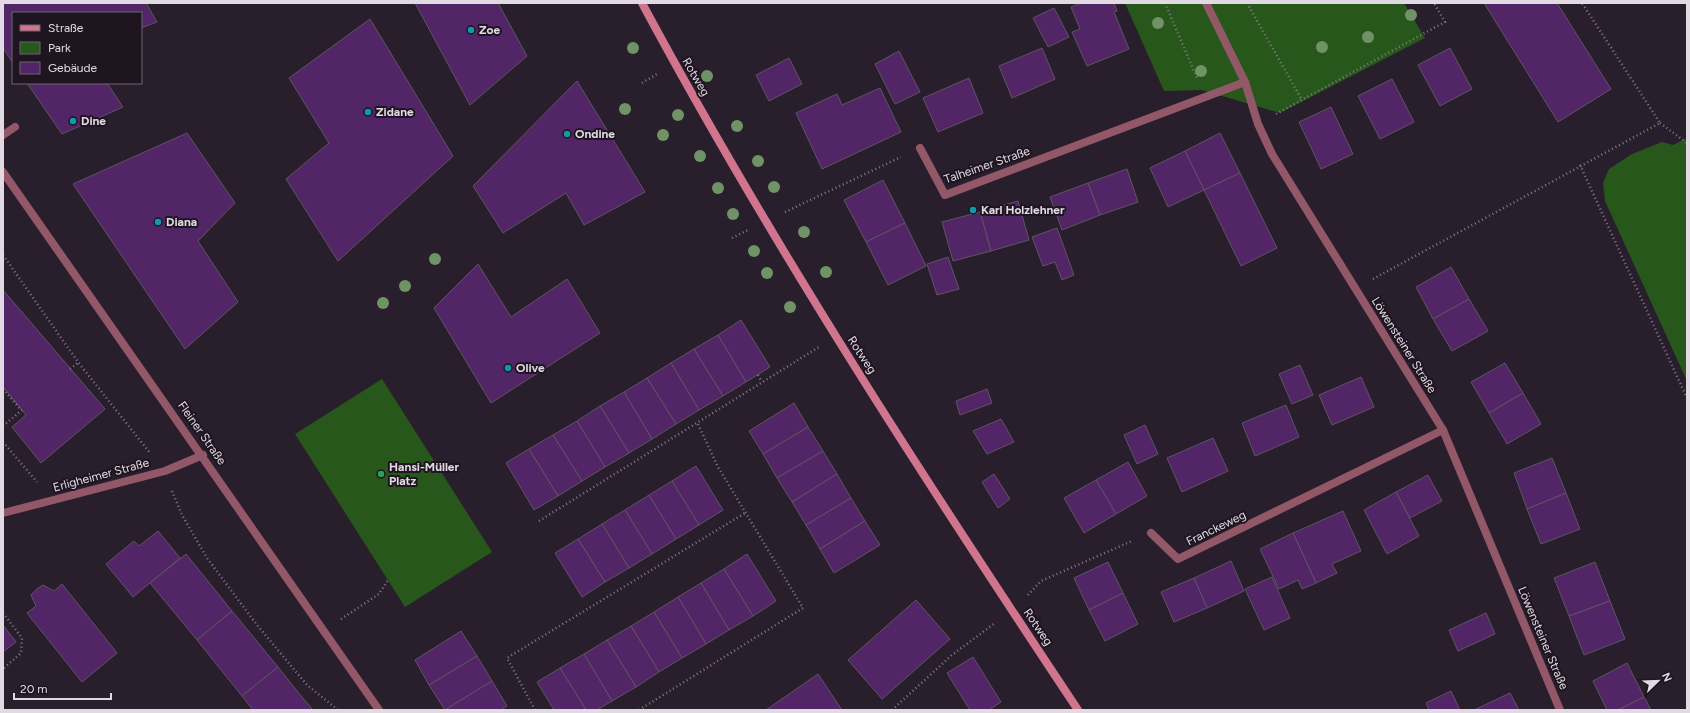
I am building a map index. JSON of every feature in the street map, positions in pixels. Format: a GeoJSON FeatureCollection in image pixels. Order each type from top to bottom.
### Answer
{"type":"FeatureCollection","features":[{"type":"Feature","properties":{"kind":"main road","name":"Rotweg"},"geometry":{"type":"LineString","coordinates":[[642,3],[675,64],[766,222],[836,336],[1012,611],[1078,710]]}},
{"type":"Feature","properties":{"kind":"street","name":"Löwensteiner Straße"},"geometry":{"type":"LineString","coordinates":[[1206,3],[1245,82],[1258,124],[1272,154],[1443,430],[1560,710]]}},
{"type":"Feature","properties":{"kind":"street","name":"Talheimer Straße"},"geometry":{"type":"LineString","coordinates":[[920,148],[945,195],[1245,82]]}},
{"type":"Feature","properties":{"kind":"street"},"geometry":{"type":"LineString","coordinates":[[3,135],[15,127]]}},
{"type":"Feature","properties":{"kind":"street","name":"Fleiner Straße"},"geometry":{"type":"LineString","coordinates":[[3,172],[203,455],[379,710]]}},
{"type":"Feature","properties":{"kind":"street","name":"Franckeweg"},"geometry":{"type":"LineString","coordinates":[[1151,533],[1178,559],[1443,430]]}},
{"type":"Feature","properties":{"kind":"street","name":"Erligheimer Straße"},"geometry":{"type":"LineString","coordinates":[[3,513],[165,471],[203,455]]}},
{"type":"Feature","properties":{"kind":"path"},"geometry":{"type":"LineString","coordinates":[[1165,3],[1204,98]]}},
{"type":"Feature","properties":{"kind":"path"},"geometry":{"type":"LineString","coordinates":[[1247,3],[1302,100]]}},
{"type":"Feature","properties":{"kind":"path"},"geometry":{"type":"LineString","coordinates":[[1258,124],[1445,22],[1434,3]]}},
{"type":"Feature","properties":{"kind":"path"},"geometry":{"type":"LineString","coordinates":[[1582,3],[1660,123],[1687,143]]}},
{"type":"Feature","properties":{"kind":"path"},"geometry":{"type":"LineString","coordinates":[[1355,289],[1580,165],[1660,123]]}},
{"type":"Feature","properties":{"kind":"path"},"geometry":{"type":"LineString","coordinates":[[766,222],[920,148]]}},
{"type":"Feature","properties":{"kind":"path"},"geometry":{"type":"LineString","coordinates":[[1580,165],[1687,398]]}},
{"type":"Feature","properties":{"kind":"path"},"geometry":{"type":"LineString","coordinates":[[3,255],[78,362],[165,471],[182,515],[207,558],[257,625],[307,685],[338,710]]}},
{"type":"Feature","properties":{"kind":"path"},"geometry":{"type":"LineString","coordinates":[[539,521],[836,336]]}},
{"type":"Feature","properties":{"kind":"path"},"geometry":{"type":"LineString","coordinates":[[70,369],[78,362]]}},
{"type":"Feature","properties":{"kind":"path"},"geometry":{"type":"LineString","coordinates":[[758,375],[762,382]]}},
{"type":"Feature","properties":{"kind":"path"},"geometry":{"type":"LineString","coordinates":[[3,389],[22,410],[3,426]]}},
{"type":"Feature","properties":{"kind":"path"},"geometry":{"type":"LineString","coordinates":[[639,710],[803,608],[718,467],[697,422]]}},
{"type":"Feature","properties":{"kind":"path"},"geometry":{"type":"LineString","coordinates":[[3,442],[54,500]]}},
{"type":"Feature","properties":{"kind":"path"},"geometry":{"type":"LineString","coordinates":[[535,710],[507,658],[745,513]]}},
{"type":"Feature","properties":{"kind":"path"},"geometry":{"type":"LineString","coordinates":[[1012,611],[1041,581],[1151,533]]}},
{"type":"Feature","properties":{"kind":"path"},"geometry":{"type":"LineString","coordinates":[[324,630],[379,594],[388,580]]}},
{"type":"Feature","properties":{"kind":"path"},"geometry":{"type":"LineString","coordinates":[[3,612],[22,638],[21,653],[3,669]]}},
{"type":"Feature","properties":{"kind":"path"},"geometry":{"type":"LineString","coordinates":[[892,710],[952,655],[982,633]]}},
{"type":"Feature","properties":{"kind":"green space"},"geometry":{"type":"Polygon","coordinates":[[[1125,3],[1404,3],[1425,38],[1280,113],[1202,90],[1164,91],[1125,3]]]}},
{"type":"Feature","properties":{"kind":"green space"},"geometry":{"type":"Polygon","coordinates":[[[1687,138],[1687,381],[1605,201],[1603,183],[1609,169],[1632,154],[1662,142],[1673,145],[1687,138]]]}},
{"type":"Feature","properties":{"kind":"green space","name":"Hansi-Müller Platz"},"geometry":{"type":"Polygon","coordinates":[[[382,379],[492,552],[405,607],[295,434],[382,379]]]}},
{"type":"Feature","properties":{"kind":"building"},"geometry":{"type":"Polygon","coordinates":[[[3,3],[146,3],[157,22],[142,28],[142,12],[12,12],[12,62],[3,48],[3,3]]]}},
{"type":"Feature","properties":{"kind":"building","name":"Zoe"},"geometry":{"type":"Polygon","coordinates":[[[415,3],[498,3],[527,56],[470,105],[415,3]]]}},
{"type":"Feature","properties":{"kind":"building"},"geometry":{"type":"Polygon","coordinates":[[[1081,3],[1114,3],[1117,11],[1114,12],[1129,49],[1087,66],[1072,32],[1080,29],[1071,7],[1081,3]]]}},
{"type":"Feature","properties":{"kind":"building"},"geometry":{"type":"Polygon","coordinates":[[[1484,3],[1557,3],[1611,89],[1558,122],[1484,3]]]}},
{"type":"Feature","properties":{"kind":"building"},"geometry":{"type":"Polygon","coordinates":[[[1054,8],[1069,37],[1048,47],[1033,18],[1054,8]]]}},
{"type":"Feature","properties":{"kind":"building","name":"Zidane"},"geometry":{"type":"Polygon","coordinates":[[[370,19],[453,156],[338,261],[286,179],[329,143],[289,78],[370,19]]]}},
{"type":"Feature","properties":{"kind":"building"},"geometry":{"type":"Polygon","coordinates":[[[1042,48],[1055,79],[1012,98],[999,66],[1042,48]]]}},
{"type":"Feature","properties":{"kind":"building"},"geometry":{"type":"Polygon","coordinates":[[[1450,48],[1472,89],[1440,106],[1418,65],[1450,48]]]}},
{"type":"Feature","properties":{"kind":"building"},"geometry":{"type":"Polygon","coordinates":[[[899,51],[920,92],[895,104],[875,64],[899,51]]]}},
{"type":"Feature","properties":{"kind":"building"},"geometry":{"type":"Polygon","coordinates":[[[789,58],[802,84],[769,101],[756,75],[789,58]]]}},
{"type":"Feature","properties":{"kind":"building"},"geometry":{"type":"Polygon","coordinates":[[[969,78],[983,113],[938,132],[923,98],[969,78]]]}},
{"type":"Feature","properties":{"kind":"building"},"geometry":{"type":"Polygon","coordinates":[[[1392,79],[1414,122],[1380,139],[1358,96],[1392,79]]]}},
{"type":"Feature","properties":{"kind":"building","name":"Ondine"},"geometry":{"type":"Polygon","coordinates":[[[577,81],[645,192],[584,225],[566,193],[503,233],[473,186],[577,81]]]}},
{"type":"Feature","properties":{"kind":"building","name":"Dine"},"geometry":{"type":"Polygon","coordinates":[[[28,84],[108,84],[123,107],[62,134],[28,84]]]}},
{"type":"Feature","properties":{"kind":"building"},"geometry":{"type":"Polygon","coordinates":[[[880,88],[901,132],[822,169],[796,113],[837,94],[842,105],[880,88]]]}},
{"type":"Feature","properties":{"kind":"building"},"geometry":{"type":"Polygon","coordinates":[[[1331,107],[1353,154],[1321,169],[1299,122],[1331,107]]]}},
{"type":"Feature","properties":{"kind":"building","name":"Diana"},"geometry":{"type":"Polygon","coordinates":[[[187,133],[235,203],[198,241],[238,302],[185,349],[73,184],[187,133]]]}},
{"type":"Feature","properties":{"kind":"building"},"geometry":{"type":"Polygon","coordinates":[[[1220,133],[1240,173],[1204,190],[1185,151],[1220,133]]]}},
{"type":"Feature","properties":{"kind":"building"},"geometry":{"type":"Polygon","coordinates":[[[1185,151],[1204,190],[1168,207],[1150,168],[1185,151]]]}},
{"type":"Feature","properties":{"kind":"building"},"geometry":{"type":"Polygon","coordinates":[[[1127,169],[1138,202],[1100,215],[1088,183],[1127,169]]]}},
{"type":"Feature","properties":{"kind":"building"},"geometry":{"type":"Polygon","coordinates":[[[1240,173],[1277,248],[1241,266],[1204,190],[1240,173]]]}},
{"type":"Feature","properties":{"kind":"building"},"geometry":{"type":"Polygon","coordinates":[[[883,180],[905,223],[866,242],[844,200],[883,180]]]}},
{"type":"Feature","properties":{"kind":"building"},"geometry":{"type":"Polygon","coordinates":[[[1088,183],[1100,215],[1062,230],[1050,197],[1088,183]]]}},
{"type":"Feature","properties":{"kind":"building"},"geometry":{"type":"Polygon","coordinates":[[[1018,201],[1029,240],[991,251],[980,212],[1018,201]]]}},
{"type":"Feature","properties":{"kind":"building"},"geometry":{"type":"Polygon","coordinates":[[[980,212],[991,251],[953,261],[942,222],[980,212]]]}},
{"type":"Feature","properties":{"kind":"building"},"geometry":{"type":"Polygon","coordinates":[[[905,223],[926,266],[888,285],[866,242],[905,223]]]}},
{"type":"Feature","properties":{"kind":"building"},"geometry":{"type":"Polygon","coordinates":[[[1057,228],[1074,275],[1062,280],[1055,262],[1043,266],[1032,237],[1057,228]]]}},
{"type":"Feature","properties":{"kind":"building"},"geometry":{"type":"Polygon","coordinates":[[[948,257],[959,289],[937,295],[927,264],[948,257]]]}},
{"type":"Feature","properties":{"kind":"building","name":"Olive"},"geometry":{"type":"Polygon","coordinates":[[[478,264],[511,317],[567,279],[600,333],[491,403],[434,308],[478,264]]]}},
{"type":"Feature","properties":{"kind":"building"},"geometry":{"type":"Polygon","coordinates":[[[1451,267],[1469,299],[1433,319],[1416,287],[1451,267]]]}},
{"type":"Feature","properties":{"kind":"building"},"geometry":{"type":"Polygon","coordinates":[[[3,290],[105,409],[41,463],[12,427],[26,415],[3,387],[3,290]]]}},
{"type":"Feature","properties":{"kind":"building"},"geometry":{"type":"Polygon","coordinates":[[[1469,299],[1488,331],[1452,351],[1433,319],[1469,299]]]}},
{"type":"Feature","properties":{"kind":"building"},"geometry":{"type":"Polygon","coordinates":[[[741,320],[770,367],[746,382],[718,335],[741,320]]]}},
{"type":"Feature","properties":{"kind":"building"},"geometry":{"type":"Polygon","coordinates":[[[718,335],[746,382],[723,396],[694,349],[718,335]]]}},
{"type":"Feature","properties":{"kind":"building"},"geometry":{"type":"Polygon","coordinates":[[[694,349],[723,396],[699,410],[671,363],[694,349]]]}},
{"type":"Feature","properties":{"kind":"building"},"geometry":{"type":"Polygon","coordinates":[[[671,363],[699,410],[676,424],[647,378],[671,363]]]}},
{"type":"Feature","properties":{"kind":"building"},"geometry":{"type":"Polygon","coordinates":[[[1505,363],[1523,393],[1489,413],[1471,382],[1505,363]]]}},
{"type":"Feature","properties":{"kind":"building"},"geometry":{"type":"Polygon","coordinates":[[[1300,365],[1313,395],[1292,404],[1279,374],[1300,365]]]}},
{"type":"Feature","properties":{"kind":"building"},"geometry":{"type":"Polygon","coordinates":[[[1361,377],[1374,407],[1332,425],[1319,395],[1361,377]]]}},
{"type":"Feature","properties":{"kind":"building"},"geometry":{"type":"Polygon","coordinates":[[[647,378],[676,424],[652,439],[624,392],[647,378]]]}},
{"type":"Feature","properties":{"kind":"building"},"geometry":{"type":"Polygon","coordinates":[[[987,389],[992,403],[960,415],[956,401],[987,389]]]}},
{"type":"Feature","properties":{"kind":"building"},"geometry":{"type":"Polygon","coordinates":[[[624,392],[652,439],[629,453],[600,406],[624,392]]]}},
{"type":"Feature","properties":{"kind":"building"},"geometry":{"type":"Polygon","coordinates":[[[1523,393],[1541,424],[1507,444],[1489,413],[1523,393]]]}},
{"type":"Feature","properties":{"kind":"building"},"geometry":{"type":"Polygon","coordinates":[[[794,403],[808,427],[763,454],[749,431],[794,403]]]}},
{"type":"Feature","properties":{"kind":"building"},"geometry":{"type":"Polygon","coordinates":[[[1286,405],[1299,437],[1255,456],[1242,423],[1286,405]]]}},
{"type":"Feature","properties":{"kind":"building"},"geometry":{"type":"Polygon","coordinates":[[[600,406],[629,453],[605,467],[577,421],[600,406]]]}},
{"type":"Feature","properties":{"kind":"building"},"geometry":{"type":"Polygon","coordinates":[[[1001,419],[1014,442],[987,454],[973,431],[1001,419]]]}},
{"type":"Feature","properties":{"kind":"building"},"geometry":{"type":"Polygon","coordinates":[[[577,421],[605,467],[582,481],[553,435],[577,421]]]}},
{"type":"Feature","properties":{"kind":"building"},"geometry":{"type":"Polygon","coordinates":[[[1145,425],[1158,454],[1137,464],[1124,435],[1145,425]]]}},
{"type":"Feature","properties":{"kind":"building"},"geometry":{"type":"Polygon","coordinates":[[[808,427],[823,451],[777,478],[763,454],[808,427]]]}},
{"type":"Feature","properties":{"kind":"building"},"geometry":{"type":"Polygon","coordinates":[[[553,435],[582,481],[558,496],[529,449],[553,435]]]}},
{"type":"Feature","properties":{"kind":"building"},"geometry":{"type":"Polygon","coordinates":[[[1213,438],[1228,471],[1182,492],[1167,458],[1213,438]]]}},
{"type":"Feature","properties":{"kind":"building"},"geometry":{"type":"Polygon","coordinates":[[[529,449],[558,496],[534,510],[506,463],[529,449]]]}},
{"type":"Feature","properties":{"kind":"building"},"geometry":{"type":"Polygon","coordinates":[[[823,451],[837,474],[792,502],[777,478],[823,451]]]}},
{"type":"Feature","properties":{"kind":"building"},"geometry":{"type":"Polygon","coordinates":[[[1552,458],[1566,493],[1527,509],[1514,473],[1552,458]]]}},
{"type":"Feature","properties":{"kind":"building"},"geometry":{"type":"Polygon","coordinates":[[[1128,462],[1147,496],[1116,514],[1096,480],[1128,462]]]}},
{"type":"Feature","properties":{"kind":"building"},"geometry":{"type":"Polygon","coordinates":[[[696,466],[723,510],[699,525],[672,481],[696,466]]]}},
{"type":"Feature","properties":{"kind":"building"},"geometry":{"type":"Polygon","coordinates":[[[837,474],[851,498],[806,525],[792,502],[837,474]]]}},
{"type":"Feature","properties":{"kind":"building"},"geometry":{"type":"Polygon","coordinates":[[[994,474],[1010,499],[998,508],[982,482],[994,474]]]}},
{"type":"Feature","properties":{"kind":"building"},"geometry":{"type":"Polygon","coordinates":[[[1428,475],[1442,501],[1410,518],[1396,492],[1428,475]]]}},
{"type":"Feature","properties":{"kind":"building"},"geometry":{"type":"Polygon","coordinates":[[[1096,480],[1116,514],[1084,533],[1064,498],[1096,480]]]}},
{"type":"Feature","properties":{"kind":"building"},"geometry":{"type":"Polygon","coordinates":[[[672,481],[699,525],[676,539],[649,495],[672,481]]]}},
{"type":"Feature","properties":{"kind":"building"},"geometry":{"type":"Polygon","coordinates":[[[1396,492],[1419,536],[1387,554],[1364,510],[1396,492]]]}},
{"type":"Feature","properties":{"kind":"building"},"geometry":{"type":"Polygon","coordinates":[[[1566,493],[1580,529],[1541,544],[1527,509],[1566,493]]]}},
{"type":"Feature","properties":{"kind":"building"},"geometry":{"type":"Polygon","coordinates":[[[649,495],[676,539],[652,554],[625,510],[649,495]]]}},
{"type":"Feature","properties":{"kind":"building"},"geometry":{"type":"Polygon","coordinates":[[[851,498],[865,521],[820,549],[806,525],[851,498]]]}},
{"type":"Feature","properties":{"kind":"building"},"geometry":{"type":"Polygon","coordinates":[[[625,510],[652,554],[629,568],[602,524],[625,510]]]}},
{"type":"Feature","properties":{"kind":"building"},"geometry":{"type":"Polygon","coordinates":[[[1343,511],[1361,551],[1332,564],[1337,573],[1316,583],[1293,533],[1343,511]]]}},
{"type":"Feature","properties":{"kind":"building"},"geometry":{"type":"Polygon","coordinates":[[[865,521],[880,545],[834,573],[820,549],[865,521]]]}},
{"type":"Feature","properties":{"kind":"building"},"geometry":{"type":"Polygon","coordinates":[[[602,524],[629,568],[605,582],[578,539],[602,524]]]}},
{"type":"Feature","properties":{"kind":"building"},"geometry":{"type":"Polygon","coordinates":[[[158,531],[180,558],[133,597],[106,564],[134,541],[139,546],[158,531]]]}},
{"type":"Feature","properties":{"kind":"building"},"geometry":{"type":"Polygon","coordinates":[[[1293,533],[1316,583],[1302,589],[1298,580],[1279,589],[1260,549],[1293,533]]]}},
{"type":"Feature","properties":{"kind":"building"},"geometry":{"type":"Polygon","coordinates":[[[578,539],[605,582],[582,597],[555,553],[578,539]]]}},
{"type":"Feature","properties":{"kind":"building"},"geometry":{"type":"Polygon","coordinates":[[[186,554],[232,611],[197,640],[150,583],[186,554]]]}},
{"type":"Feature","properties":{"kind":"building"},"geometry":{"type":"Polygon","coordinates":[[[747,554],[776,601],[753,616],[724,569],[747,554]]]}},
{"type":"Feature","properties":{"kind":"building"},"geometry":{"type":"Polygon","coordinates":[[[1231,561],[1244,591],[1207,608],[1194,578],[1231,561]]]}},
{"type":"Feature","properties":{"kind":"building"},"geometry":{"type":"Polygon","coordinates":[[[1108,562],[1123,593],[1089,610],[1074,578],[1108,562]]]}},
{"type":"Feature","properties":{"kind":"building"},"geometry":{"type":"Polygon","coordinates":[[[1595,562],[1610,601],[1569,616],[1554,578],[1595,562]]]}},
{"type":"Feature","properties":{"kind":"building"},"geometry":{"type":"Polygon","coordinates":[[[724,569],[753,616],[729,630],[701,583],[724,569]]]}},
{"type":"Feature","properties":{"kind":"building"},"geometry":{"type":"Polygon","coordinates":[[[1272,577],[1290,618],[1264,630],[1245,589],[1272,577]]]}},
{"type":"Feature","properties":{"kind":"building"},"geometry":{"type":"Polygon","coordinates":[[[1194,578],[1207,608],[1174,622],[1161,592],[1194,578]]]}},
{"type":"Feature","properties":{"kind":"building"},"geometry":{"type":"Polygon","coordinates":[[[701,583],[729,630],[706,644],[678,597],[701,583]]]}},
{"type":"Feature","properties":{"kind":"building"},"geometry":{"type":"Polygon","coordinates":[[[62,584],[117,653],[82,682],[27,613],[36,606],[31,595],[37,589],[43,585],[54,591],[62,584]]]}},
{"type":"Feature","properties":{"kind":"building"},"geometry":{"type":"Polygon","coordinates":[[[1123,593],[1138,624],[1105,641],[1089,610],[1123,593]]]}},
{"type":"Feature","properties":{"kind":"building"},"geometry":{"type":"Polygon","coordinates":[[[678,597],[706,644],[682,658],[654,612],[678,597]]]}},
{"type":"Feature","properties":{"kind":"building"},"geometry":{"type":"Polygon","coordinates":[[[916,600],[950,639],[882,699],[848,660],[916,600]]]}},
{"type":"Feature","properties":{"kind":"building"},"geometry":{"type":"Polygon","coordinates":[[[1610,601],[1625,639],[1584,655],[1569,616],[1610,601]]]}},
{"type":"Feature","properties":{"kind":"building"},"geometry":{"type":"Polygon","coordinates":[[[232,611],[278,667],[242,696],[197,640],[232,611]]]}},
{"type":"Feature","properties":{"kind":"building"},"geometry":{"type":"Polygon","coordinates":[[[654,612],[682,658],[659,672],[631,626],[654,612]]]}},
{"type":"Feature","properties":{"kind":"building"},"geometry":{"type":"Polygon","coordinates":[[[1486,613],[1495,634],[1458,651],[1449,630],[1486,613]]]}},
{"type":"Feature","properties":{"kind":"building"},"geometry":{"type":"Polygon","coordinates":[[[3,625],[16,642],[3,652],[3,625]]]}},
{"type":"Feature","properties":{"kind":"building"},"geometry":{"type":"Polygon","coordinates":[[[631,626],[659,672],[636,687],[607,640],[631,626]]]}},
{"type":"Feature","properties":{"kind":"building"},"geometry":{"type":"Polygon","coordinates":[[[461,631],[477,656],[429,685],[415,660],[461,631]]]}},
{"type":"Feature","properties":{"kind":"building"},"geometry":{"type":"Polygon","coordinates":[[[607,640],[636,687],[612,701],[584,654],[607,640]]]}},
{"type":"Feature","properties":{"kind":"building"},"geometry":{"type":"Polygon","coordinates":[[[584,654],[612,701],[597,710],[586,710],[560,668],[584,654]]]}},
{"type":"Feature","properties":{"kind":"building"},"geometry":{"type":"Polygon","coordinates":[[[477,656],[492,681],[445,710],[429,685],[477,656]]]}},
{"type":"Feature","properties":{"kind":"building"},"geometry":{"type":"Polygon","coordinates":[[[973,657],[1001,702],[989,710],[970,710],[947,673],[973,657]]]}},
{"type":"Feature","properties":{"kind":"building"},"geometry":{"type":"Polygon","coordinates":[[[1627,663],[1644,697],[1618,710],[1607,710],[1593,681],[1627,663]]]}},
{"type":"Feature","properties":{"kind":"building"},"geometry":{"type":"Polygon","coordinates":[[[278,667],[313,710],[253,710],[242,696],[278,667]]]}},
{"type":"Feature","properties":{"kind":"building"},"geometry":{"type":"Polygon","coordinates":[[[560,668],[586,710],[554,710],[537,682],[560,668]]]}},
{"type":"Feature","properties":{"kind":"building"},"geometry":{"type":"Polygon","coordinates":[[[818,674],[842,710],[766,710],[818,674]]]}},
{"type":"Feature","properties":{"kind":"building"},"geometry":{"type":"Polygon","coordinates":[[[492,681],[507,706],[501,710],[445,710],[492,681]]]}},
{"type":"Feature","properties":{"kind":"building"},"geometry":{"type":"Polygon","coordinates":[[[1451,691],[1460,710],[1429,710],[1426,703],[1451,691]]]}},
{"type":"Feature","properties":{"kind":"building"},"geometry":{"type":"Polygon","coordinates":[[[1510,693],[1519,710],[1474,710],[1510,693]]]}},
{"type":"Feature","properties":{"kind":"building"},"geometry":{"type":"Polygon","coordinates":[[[1644,697],[1651,710],[1618,710],[1644,697]]]}},
{"type":"Feature","properties":{"kind":"place","name":"Zoe"},"geometry":{"type":"Point","coordinates":[471,30]}},
{"type":"Feature","properties":{"kind":"place","name":"Zidane"},"geometry":{"type":"Point","coordinates":[368,112]}},
{"type":"Feature","properties":{"kind":"place","name":"Dine"},"geometry":{"type":"Point","coordinates":[73,121]}},
{"type":"Feature","properties":{"kind":"place","name":"Ondine"},"geometry":{"type":"Point","coordinates":[567,134]}},
{"type":"Feature","properties":{"kind":"place","name":"Karl Holzlehner"},"geometry":{"type":"Point","coordinates":[973,210]}},
{"type":"Feature","properties":{"kind":"place","name":"Diana"},"geometry":{"type":"Point","coordinates":[158,222]}},
{"type":"Feature","properties":{"kind":"place","name":"Olive"},"geometry":{"type":"Point","coordinates":[508,368]}},
{"type":"Feature","properties":{"kind":"place","name":"Hansi-Müller Platz"},"geometry":{"type":"Point","coordinates":[381,474]}}]}
